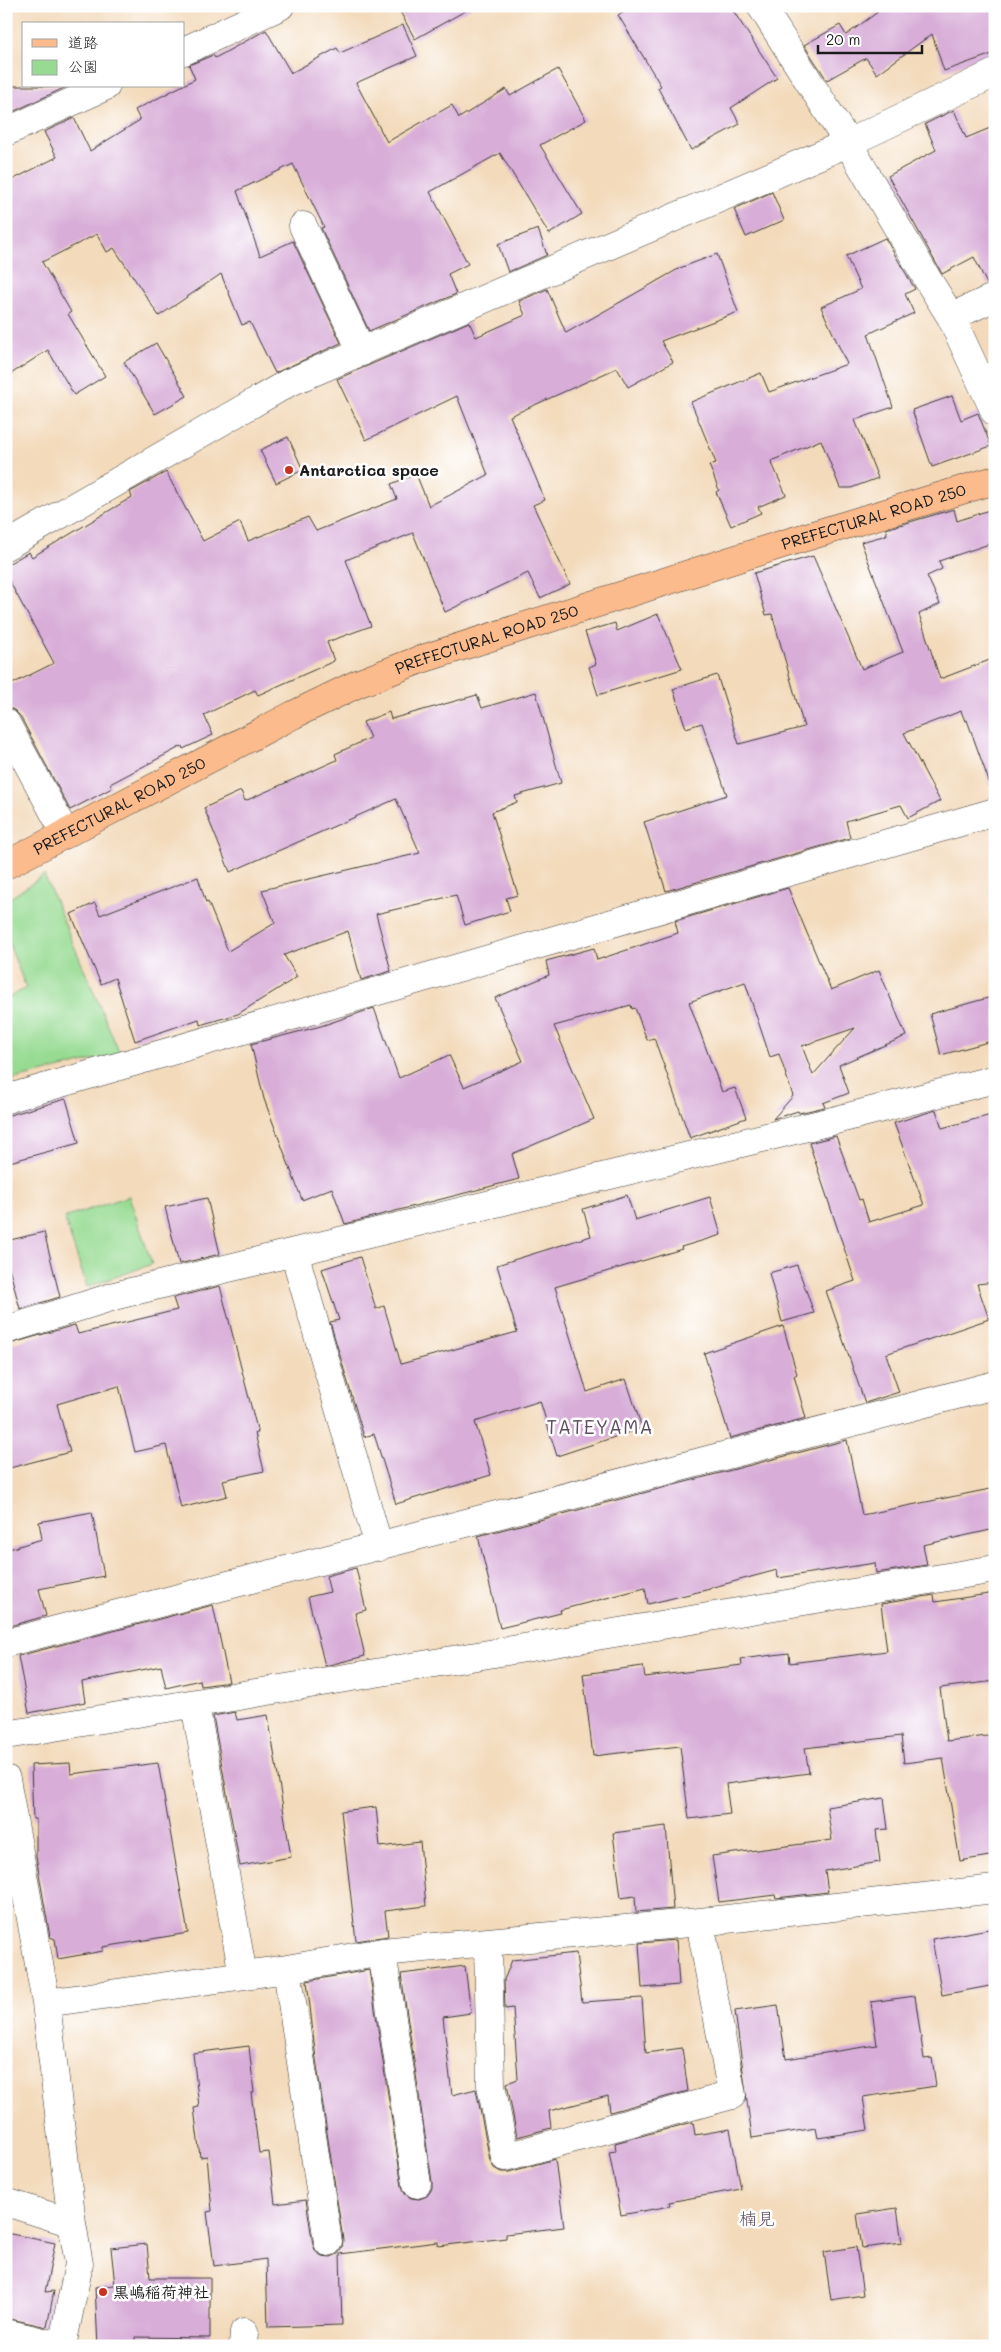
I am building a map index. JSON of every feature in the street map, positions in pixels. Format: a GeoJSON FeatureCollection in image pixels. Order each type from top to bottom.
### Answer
{"type":"FeatureCollection","features":[{"type":"Feature","properties":{"kind":"main road","name":"PREFECTURAL ROAD 250"},"geometry":{"type":"LineString","coordinates":[[6,865],[293,715],[357,684],[419,660],[764,550],[995,480]]}},
{"type":"Feature","properties":{"kind":"street"},"geometry":{"type":"LineString","coordinates":[[185,51],[280,6]]}},
{"type":"Feature","properties":{"kind":"street"},"geometry":{"type":"LineString","coordinates":[[761,6],[848,143],[951,317],[995,412]]}},
{"type":"Feature","properties":{"kind":"street"},"geometry":{"type":"LineString","coordinates":[[6,546],[288,383],[848,143],[995,73]]}},
{"type":"Feature","properties":{"kind":"street"},"geometry":{"type":"LineString","coordinates":[[6,132],[102,88]]}},
{"type":"Feature","properties":{"kind":"street"},"geometry":{"type":"LineString","coordinates":[[303,226],[362,352]]}},
{"type":"Feature","properties":{"kind":"street"},"geometry":{"type":"LineString","coordinates":[[951,317],[995,297]]}},
{"type":"Feature","properties":{"kind":"street"},"geometry":{"type":"LineString","coordinates":[[6,723],[65,833]]}},
{"type":"Feature","properties":{"kind":"street"},"geometry":{"type":"LineString","coordinates":[[6,1098],[995,812]]}},
{"type":"Feature","properties":{"kind":"street"},"geometry":{"type":"LineString","coordinates":[[6,1330],[118,1296],[836,1120],[995,1079]]}},
{"type":"Feature","properties":{"kind":"street"},"geometry":{"type":"LineString","coordinates":[[294,1252],[379,1546]]}},
{"type":"Feature","properties":{"kind":"street"},"geometry":{"type":"LineString","coordinates":[[6,1643],[995,1385]]}},
{"type":"Feature","properties":{"kind":"street"},"geometry":{"type":"LineString","coordinates":[[6,1735],[995,1569]]}},
{"type":"Feature","properties":{"kind":"street"},"geometry":{"type":"LineString","coordinates":[[195,1704],[243,1975]]}},
{"type":"Feature","properties":{"kind":"street"},"geometry":{"type":"LineString","coordinates":[[6,1779],[46,2003],[72,2223],[79,2264],[61,2346],[6,2333]]}},
{"type":"Feature","properties":{"kind":"street"},"geometry":{"type":"LineString","coordinates":[[46,2003],[287,1969],[382,1952],[700,1922],[995,1890]]}},
{"type":"Feature","properties":{"kind":"street"},"geometry":{"type":"LineString","coordinates":[[488,1943],[491,2085],[504,2157],[732,2095],[700,1922]]}},
{"type":"Feature","properties":{"kind":"street"},"geometry":{"type":"LineString","coordinates":[[382,1952],[416,2184]]}},
{"type":"Feature","properties":{"kind":"street"},"geometry":{"type":"LineString","coordinates":[[287,1969],[328,2242]]}},
{"type":"Feature","properties":{"kind":"street"},"geometry":{"type":"LineString","coordinates":[[6,2202],[72,2223]]}},
{"type":"Feature","properties":{"kind":"green space"},"geometry":{"type":"Polygon","coordinates":[[[44,875],[120,1054],[6,1081],[6,999],[26,988],[6,936],[6,901],[44,875]]]}},
{"type":"Feature","properties":{"kind":"green space"},"geometry":{"type":"Polygon","coordinates":[[[129,1196],[152,1264],[87,1287],[64,1218],[129,1196]]]}},
{"type":"Feature","properties":{"kind":"building"},"geometry":{"type":"Polygon","coordinates":[[[397,6],[474,6],[415,39],[397,6]]]}},
{"type":"Feature","properties":{"kind":"building"},"geometry":{"type":"Polygon","coordinates":[[[633,6],[730,6],[777,78],[731,108],[740,124],[691,150],[658,88],[661,86],[618,15],[633,6]]]}},
{"type":"Feature","properties":{"kind":"building"},"geometry":{"type":"Polygon","coordinates":[[[886,6],[995,6],[995,53],[944,71],[932,34],[877,74],[866,58],[827,80],[804,45],[840,25],[846,35],[886,6]]]}},
{"type":"Feature","properties":{"kind":"building"},"geometry":{"type":"Polygon","coordinates":[[[403,25],[417,56],[356,83],[387,142],[452,105],[459,118],[506,89],[510,96],[558,69],[586,120],[540,145],[582,214],[549,234],[500,153],[430,192],[468,264],[448,274],[456,294],[369,331],[321,228],[324,227],[293,164],[237,191],[260,256],[293,241],[341,343],[275,373],[250,322],[242,325],[221,274],[159,316],[114,248],[107,252],[97,234],[42,262],[71,312],[68,314],[105,376],[74,395],[48,350],[6,377],[6,183],[57,157],[44,132],[74,118],[90,151],[140,120],[135,110],[178,88],[185,88],[185,84],[195,79],[189,65],[213,55],[215,58],[266,30],[291,73],[337,48],[340,53],[403,25]]]}},
{"type":"Feature","properties":{"kind":"building"},"geometry":{"type":"Polygon","coordinates":[[[6,86],[64,88],[6,115],[6,86]]]}},
{"type":"Feature","properties":{"kind":"building"},"geometry":{"type":"Polygon","coordinates":[[[954,110],[966,138],[995,126],[995,282],[987,284],[974,257],[942,274],[888,176],[936,150],[925,124],[954,110]]]}},
{"type":"Feature","properties":{"kind":"building"},"geometry":{"type":"Polygon","coordinates":[[[772,192],[784,220],[746,237],[734,209],[772,192]]]}},
{"type":"Feature","properties":{"kind":"building"},"geometry":{"type":"Polygon","coordinates":[[[538,229],[547,255],[508,272],[498,244],[538,229]]]}},
{"type":"Feature","properties":{"kind":"building"},"geometry":{"type":"Polygon","coordinates":[[[885,238],[915,289],[905,294],[914,313],[868,334],[893,407],[855,420],[878,478],[851,488],[840,488],[821,440],[771,461],[786,495],[758,507],[761,513],[731,526],[716,492],[719,490],[709,465],[716,463],[691,402],[761,373],[769,392],[847,364],[821,307],[861,289],[846,256],[885,238]]]}},
{"type":"Feature","properties":{"kind":"building"},"geometry":{"type":"Polygon","coordinates":[[[717,254],[738,312],[661,341],[673,362],[628,387],[617,368],[510,416],[545,500],[533,505],[570,584],[540,598],[528,573],[445,612],[413,533],[346,560],[371,626],[327,642],[334,661],[258,695],[255,690],[204,715],[213,735],[183,749],[182,746],[110,784],[112,788],[70,810],[20,716],[14,710],[6,707],[6,687],[54,663],[6,575],[6,565],[29,552],[32,557],[132,497],[130,492],[166,472],[203,541],[240,522],[248,541],[308,517],[316,531],[397,499],[391,484],[416,474],[429,506],[488,475],[457,396],[366,440],[337,379],[469,322],[476,337],[525,315],[519,301],[547,289],[566,333],[680,268],[717,254]]]}},
{"type":"Feature","properties":{"kind":"building"},"geometry":{"type":"Polygon","coordinates":[[[156,343],[187,396],[155,414],[124,362],[156,343]]]}},
{"type":"Feature","properties":{"kind":"building"},"geometry":{"type":"Polygon","coordinates":[[[952,396],[961,420],[978,413],[991,446],[932,467],[912,410],[952,396]]]}},
{"type":"Feature","properties":{"kind":"building"},"geometry":{"type":"Polygon","coordinates":[[[288,437],[303,470],[276,483],[260,450],[288,437]]]}},
{"type":"Feature","properties":{"kind":"building"},"geometry":{"type":"Polygon","coordinates":[[[995,508],[995,542],[939,561],[942,569],[927,576],[940,604],[919,614],[940,679],[995,658],[995,787],[991,787],[967,720],[965,721],[961,711],[904,733],[940,801],[908,818],[901,805],[846,821],[850,838],[666,891],[644,822],[727,795],[702,723],[686,728],[673,689],[717,675],[739,744],[804,727],[772,614],[766,615],[754,573],[813,556],[862,669],[903,652],[861,542],[887,535],[886,529],[954,509],[957,521],[995,508]]]}},
{"type":"Feature","properties":{"kind":"building"},"geometry":{"type":"Polygon","coordinates":[[[658,614],[682,669],[598,695],[589,667],[596,664],[585,632],[615,623],[617,631],[658,614]]]}},
{"type":"Feature","properties":{"kind":"building"},"geometry":{"type":"Polygon","coordinates":[[[536,692],[561,783],[515,796],[517,802],[492,812],[518,895],[506,898],[510,911],[465,925],[456,895],[376,914],[391,971],[361,980],[348,931],[284,955],[297,977],[238,1014],[200,1025],[199,1019],[135,1041],[115,978],[101,984],[71,914],[95,903],[100,915],[198,877],[206,903],[208,902],[228,951],[275,923],[262,890],[420,853],[396,799],[230,872],[204,808],[241,791],[245,801],[337,760],[335,754],[370,738],[363,722],[389,712],[391,719],[477,695],[482,708],[536,692]]]}},
{"type":"Feature","properties":{"kind":"building"},"geometry":{"type":"Polygon","coordinates":[[[788,888],[831,990],[879,970],[906,1036],[839,1065],[849,1093],[823,1103],[825,1107],[799,1113],[798,1111],[773,1119],[793,1096],[779,1054],[770,1057],[745,982],[689,1002],[722,1092],[735,1088],[746,1118],[690,1138],[654,1038],[647,1040],[635,1008],[632,1009],[631,1005],[554,1026],[594,1119],[512,1154],[519,1179],[345,1224],[332,1188],[302,1200],[264,1099],[251,1044],[321,1026],[374,1008],[399,1078],[449,1055],[464,1087],[523,1061],[495,998],[549,975],[546,961],[594,948],[597,960],[678,933],[675,921],[788,888]],[[855,1028],[802,1046],[813,1075],[855,1028]]]}},
{"type":"Feature","properties":{"kind":"building"},"geometry":{"type":"Polygon","coordinates":[[[995,996],[995,1040],[941,1055],[930,1014],[995,996]]]}},
{"type":"Feature","properties":{"kind":"building"},"geometry":{"type":"Polygon","coordinates":[[[66,1099],[79,1143],[6,1163],[6,1116],[66,1099]]]}},
{"type":"Feature","properties":{"kind":"building"},"geometry":{"type":"Polygon","coordinates":[[[936,1110],[942,1128],[995,1114],[995,1282],[977,1284],[989,1319],[886,1354],[899,1392],[865,1403],[826,1291],[855,1281],[809,1143],[836,1136],[859,1200],[862,1199],[869,1222],[924,1205],[894,1123],[936,1110]]]}},
{"type":"Feature","properties":{"kind":"building"},"geometry":{"type":"Polygon","coordinates":[[[627,1195],[635,1220],[710,1197],[721,1235],[681,1247],[682,1249],[555,1287],[587,1392],[626,1379],[642,1428],[557,1456],[540,1401],[475,1422],[491,1475],[396,1504],[374,1434],[364,1437],[330,1322],[339,1320],[322,1269],[360,1257],[376,1309],[384,1306],[401,1364],[517,1332],[497,1265],[591,1236],[583,1209],[627,1195]]]}},
{"type":"Feature","properties":{"kind":"building"},"geometry":{"type":"Polygon","coordinates":[[[207,1198],[220,1254],[179,1264],[165,1207],[207,1198]]]}},
{"type":"Feature","properties":{"kind":"building"},"geometry":{"type":"Polygon","coordinates":[[[44,1232],[60,1297],[20,1309],[6,1256],[6,1241],[44,1232]]]}},
{"type":"Feature","properties":{"kind":"building"},"geometry":{"type":"Polygon","coordinates":[[[797,1265],[814,1313],[782,1322],[769,1273],[797,1265]]]}},
{"type":"Feature","properties":{"kind":"building"},"geometry":{"type":"Polygon","coordinates":[[[220,1286],[258,1433],[255,1433],[264,1471],[223,1480],[227,1496],[181,1508],[166,1445],[135,1452],[119,1386],[57,1404],[70,1452],[6,1469],[6,1345],[75,1325],[78,1334],[177,1310],[173,1298],[220,1286]]]}},
{"type":"Feature","properties":{"kind":"building"},"geometry":{"type":"Polygon","coordinates":[[[783,1326],[797,1374],[794,1376],[806,1418],[730,1438],[704,1353],[783,1326]]]}},
{"type":"Feature","properties":{"kind":"building"},"geometry":{"type":"Polygon","coordinates":[[[847,1440],[862,1515],[995,1488],[995,1529],[923,1545],[927,1565],[876,1573],[875,1563],[778,1578],[777,1570],[648,1604],[645,1588],[560,1610],[561,1613],[500,1628],[478,1536],[847,1440]]]}},
{"type":"Feature","properties":{"kind":"building"},"geometry":{"type":"Polygon","coordinates":[[[92,1512],[104,1576],[39,1589],[46,1616],[6,1627],[6,1550],[42,1539],[39,1522],[92,1512]]]}},
{"type":"Feature","properties":{"kind":"building"},"geometry":{"type":"Polygon","coordinates":[[[356,1568],[366,1610],[355,1613],[365,1656],[325,1666],[308,1597],[330,1592],[326,1576],[356,1568]]]}},
{"type":"Feature","properties":{"kind":"building"},"geometry":{"type":"Polygon","coordinates":[[[995,1593],[995,1681],[940,1688],[947,1741],[995,1735],[995,1855],[960,1861],[943,1758],[904,1763],[901,1736],[805,1748],[809,1773],[726,1784],[730,1814],[689,1819],[680,1746],[593,1756],[583,1674],[643,1666],[645,1677],[742,1665],[741,1659],[789,1653],[790,1663],[887,1651],[881,1604],[934,1595],[935,1602],[995,1593]]]}},
{"type":"Feature","properties":{"kind":"building"},"geometry":{"type":"Polygon","coordinates":[[[213,1605],[229,1682],[201,1686],[200,1680],[166,1688],[161,1666],[82,1682],[85,1702],[29,1713],[18,1656],[213,1605]]]}},
{"type":"Feature","properties":{"kind":"building"},"geometry":{"type":"Polygon","coordinates":[[[235,1712],[237,1720],[268,1715],[291,1857],[240,1866],[213,1716],[235,1712]]]}},
{"type":"Feature","properties":{"kind":"building"},"geometry":{"type":"Polygon","coordinates":[[[70,1763],[71,1774],[158,1763],[188,1933],[103,1947],[103,1951],[58,1959],[55,1939],[50,1937],[36,1856],[36,1819],[33,1819],[31,1765],[70,1763]]]}},
{"type":"Feature","properties":{"kind":"building"},"geometry":{"type":"Polygon","coordinates":[[[884,1798],[888,1829],[876,1830],[880,1862],[825,1871],[828,1892],[776,1898],[775,1895],[719,1902],[712,1856],[832,1840],[827,1807],[884,1798]]]}},
{"type":"Feature","properties":{"kind":"building"},"geometry":{"type":"Polygon","coordinates":[[[376,1807],[380,1847],[420,1842],[426,1906],[385,1911],[388,1936],[356,1941],[341,1811],[376,1807]]]}},
{"type":"Feature","properties":{"kind":"building"},"geometry":{"type":"Polygon","coordinates":[[[666,1826],[673,1909],[636,1912],[635,1896],[621,1898],[613,1833],[666,1826]]]}},
{"type":"Feature","properties":{"kind":"building"},"geometry":{"type":"Polygon","coordinates":[[[995,1928],[995,1985],[942,1995],[932,1939],[995,1928]]]}},
{"type":"Feature","properties":{"kind":"building"},"geometry":{"type":"Polygon","coordinates":[[[676,1940],[679,1985],[642,1988],[639,1943],[676,1940]]]}},
{"type":"Feature","properties":{"kind":"building"},"geometry":{"type":"Polygon","coordinates":[[[576,1953],[582,2002],[642,1998],[646,2053],[682,2048],[688,2091],[610,2112],[608,2096],[549,2111],[551,2128],[517,2137],[507,2083],[518,2079],[513,2008],[505,2009],[504,1980],[512,1960],[576,1953]]]}},
{"type":"Feature","properties":{"kind":"building"},"geometry":{"type":"Polygon","coordinates":[[[465,1966],[471,2013],[443,2017],[452,2095],[476,2089],[490,2160],[494,2168],[501,2172],[509,2172],[555,2159],[564,2227],[506,2234],[506,2238],[438,2246],[438,2242],[340,2254],[342,2325],[268,2327],[266,2259],[214,2266],[207,2212],[212,2211],[207,2156],[200,2157],[194,2108],[199,2107],[193,2053],[249,2046],[254,2093],[251,2093],[259,2153],[269,2152],[275,2204],[306,2200],[313,2245],[316,2252],[322,2256],[331,2257],[338,2254],[342,2248],[343,2240],[316,2059],[307,1981],[369,1970],[402,2186],[405,2194],[411,2198],[419,2199],[427,2196],[432,2189],[432,2182],[401,1974],[465,1966]]]}},
{"type":"Feature","properties":{"kind":"building"},"geometry":{"type":"Polygon","coordinates":[[[915,1996],[924,2059],[932,2058],[936,2086],[863,2097],[868,2130],[818,2138],[816,2128],[752,2138],[735,2011],[778,2005],[786,2059],[877,2045],[871,2002],[915,1996]]]}},
{"type":"Feature","properties":{"kind":"building"},"geometry":{"type":"Polygon","coordinates":[[[693,2122],[695,2135],[730,2129],[741,2189],[669,2202],[670,2206],[621,2215],[609,2152],[616,2151],[615,2143],[693,2122]]]}},
{"type":"Feature","properties":{"kind":"building"},"geometry":{"type":"Polygon","coordinates":[[[897,2208],[902,2243],[862,2248],[857,2214],[897,2208]]]}},
{"type":"Feature","properties":{"kind":"building"},"geometry":{"type":"Polygon","coordinates":[[[6,2233],[55,2243],[45,2292],[54,2291],[47,2327],[6,2318],[6,2233]]]}},
{"type":"Feature","properties":{"kind":"building"},"geometry":{"type":"Polygon","coordinates":[[[147,2244],[150,2278],[210,2278],[210,2338],[135,2337],[135,2346],[98,2346],[95,2287],[115,2285],[111,2248],[147,2244]]]}},
{"type":"Feature","properties":{"kind":"building"},"geometry":{"type":"Polygon","coordinates":[[[856,2247],[863,2295],[831,2300],[824,2252],[856,2247]]]}},
{"type":"Feature","properties":{"kind":"place","name":"Antarctica space"},"geometry":{"type":"Point","coordinates":[289,470]}},
{"type":"Feature","properties":{"kind":"place","name":"黒嶋稲荷神社"},"geometry":{"type":"Point","coordinates":[103,2292]}},
{"type":"Feature","properties":{"kind":"district","name":"TATEYAMA"},"geometry":{"type":"Point","coordinates":[600,1427]}},
{"type":"Feature","properties":{"kind":"district","name":"楠見"},"geometry":{"type":"Point","coordinates":[757,2219]}}]}
